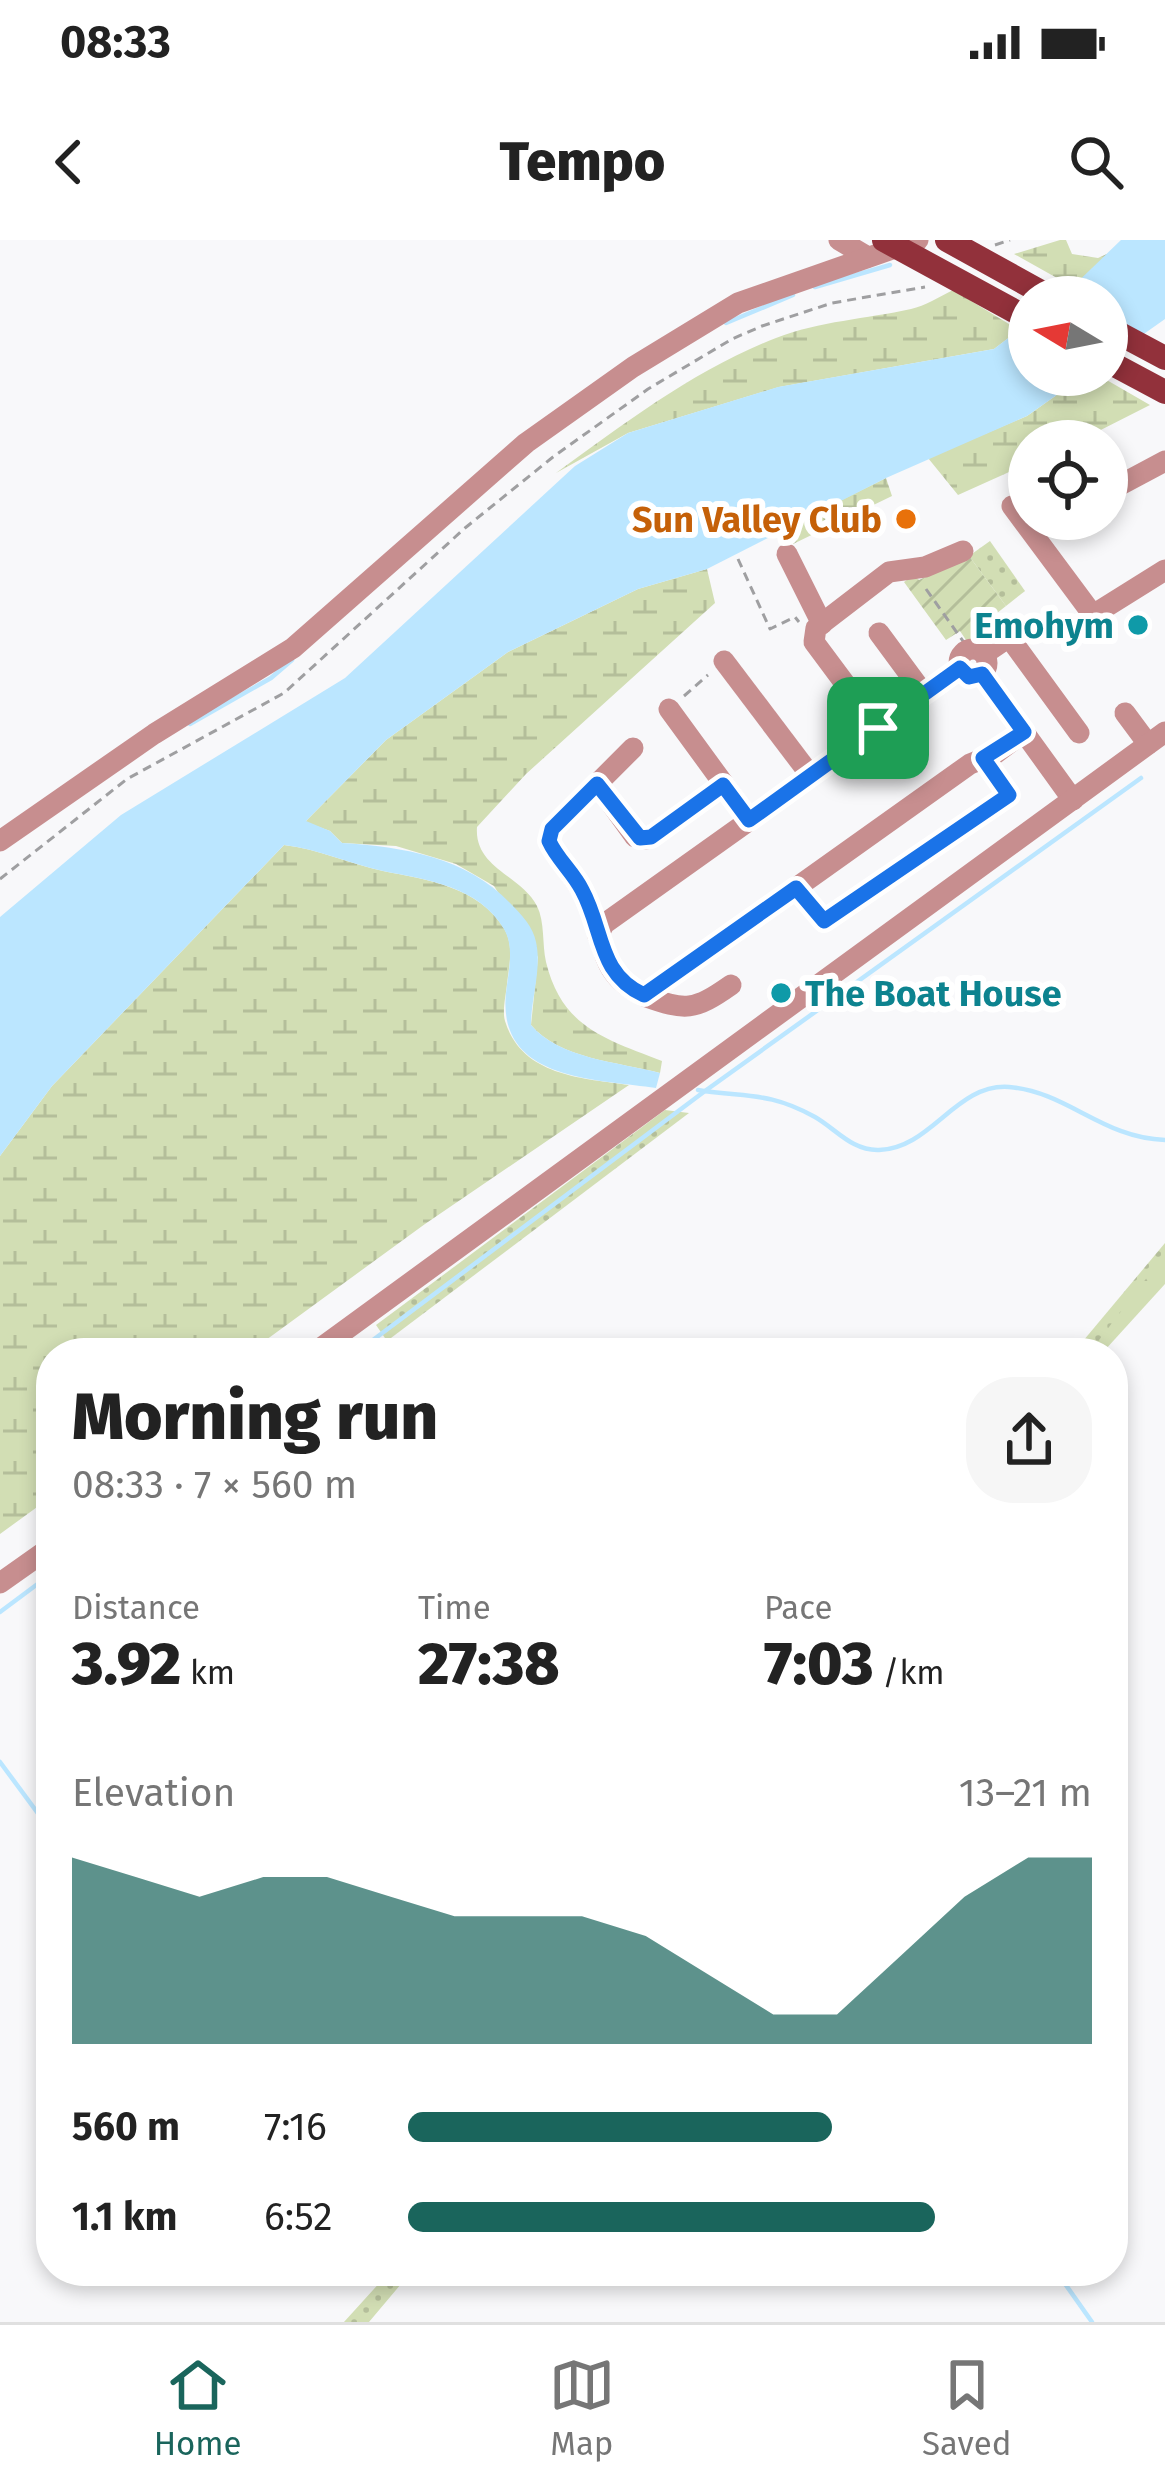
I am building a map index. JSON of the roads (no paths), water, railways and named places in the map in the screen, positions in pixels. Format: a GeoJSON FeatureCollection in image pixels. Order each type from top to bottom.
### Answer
{"type":"FeatureCollection","features":[{"type":"Feature","properties":{"kind":"main road"},"geometry":{"type":"LineString","coordinates":[[946,240],[1012,276]]}},
{"type":"Feature","properties":{"kind":"main road"},"geometry":{"type":"LineString","coordinates":[[876,248],[1008,309]]}},
{"type":"Feature","properties":{"kind":"main road"},"geometry":{"type":"LineString","coordinates":[[1128,338],[1165,358]]}},
{"type":"Feature","properties":{"kind":"main road"},"geometry":{"type":"LineString","coordinates":[[1128,372],[1165,392]]}},
{"type":"Feature","properties":{"kind":"street"},"geometry":{"type":"LineString","coordinates":[[839,240],[876,248]]}},
{"type":"Feature","properties":{"kind":"street"},"geometry":{"type":"LineString","coordinates":[[0,841],[154,734],[293,648],[526,443],[633,367],[738,303],[876,248],[918,240]]}},
{"type":"Feature","properties":{"kind":"street"},"geometry":{"type":"LineString","coordinates":[[1128,481],[1165,461]]}},
{"type":"Feature","properties":{"kind":"street"},"geometry":{"type":"LineString","coordinates":[[1042,540],[1094,615],[1165,570]]}},
{"type":"Feature","properties":{"kind":"street"},"geometry":{"type":"LineString","coordinates":[[818,633],[889,572],[925,567],[963,551]]}},
{"type":"Feature","properties":{"kind":"street"},"geometry":{"type":"LineString","coordinates":[[788,554],[818,633],[878,728]]}},
{"type":"Feature","properties":{"kind":"street"},"geometry":{"type":"LineString","coordinates":[[879,633],[924,694]]}},
{"type":"Feature","properties":{"kind":"street"},"geometry":{"type":"LineString","coordinates":[[598,936],[604,923],[1009,637],[1079,733]]}},
{"type":"Feature","properties":{"kind":"street"},"geometry":{"type":"LineString","coordinates":[[724,661],[811,776]]}},
{"type":"Feature","properties":{"kind":"street"},"geometry":{"type":"LineString","coordinates":[[974,662],[1073,800]]}},
{"type":"Feature","properties":{"kind":"street"},"geometry":{"type":"LineString","coordinates":[[669,709],[749,820]]}},
{"type":"Feature","properties":{"kind":"street"},"geometry":{"type":"LineString","coordinates":[[335,1338],[1156,738],[1125,712]]}},
{"type":"Feature","properties":{"kind":"street"},"geometry":{"type":"LineString","coordinates":[[644,995],[1024,732]]}},
{"type":"Feature","properties":{"kind":"street"},"geometry":{"type":"LineString","coordinates":[[633,748],[552,829],[549,841],[593,911],[604,959],[630,989],[688,1008],[731,986]]}},
{"type":"Feature","properties":{"kind":"street"},"geometry":{"type":"LineString","coordinates":[[796,888],[824,921],[1009,795],[983,758]]}},
{"type":"Feature","properties":{"kind":"street"},"geometry":{"type":"LineString","coordinates":[[597,784],[635,837],[646,839],[723,785]]}},
{"type":"Feature","properties":{"kind":"street"},"geometry":{"type":"LineString","coordinates":[[0,1583],[36,1558]]}},
{"type":"Feature","properties":{"kind":"water"},"geometry":{"type":"Polygon","coordinates":[[[1121,240],[1165,240],[1165,319],[1128,345],[1128,276],[1084,276],[1121,240]]]}},
{"type":"Feature","properties":{"kind":"water"},"geometry":{"type":"Polygon","coordinates":[[[1008,338],[1008,396],[1055,396],[1027,416],[1008,420],[1008,424],[886,478],[707,569],[638,589],[508,652],[386,740],[306,821],[330,831],[342,843],[433,857],[494,888],[523,917],[535,937],[538,962],[531,1025],[574,1052],[660,1073],[656,1088],[554,1070],[517,1043],[507,1022],[507,936],[480,903],[451,887],[284,845],[52,1086],[0,1156],[0,917],[121,815],[345,678],[575,466],[628,433],[778,387],[994,349],[1008,338]]]}},
{"type":"Feature","properties":{"kind":"waterway"},"geometry":{"type":"LineString","coordinates":[[815,287],[890,265]]}},
{"type":"Feature","properties":{"kind":"waterway"},"geometry":{"type":"LineString","coordinates":[[726,323],[793,295]]}},
{"type":"Feature","properties":{"kind":"waterway"},"geometry":{"type":"LineString","coordinates":[[190,724],[271,678],[292,660]]}},
{"type":"Feature","properties":{"kind":"waterway"},"geometry":{"type":"LineString","coordinates":[[376,1338],[705,1091],[1141,778]]}},
{"type":"Feature","properties":{"kind":"waterway"},"geometry":{"type":"LineString","coordinates":[[698,1090],[784,1103],[869,1149],[897,1147],[974,1095],[1009,1087],[1049,1097],[1122,1132],[1165,1140]]}},
{"type":"Feature","properties":{"kind":"waterway"},"geometry":{"type":"LineString","coordinates":[[0,1612],[36,1585]]}},
{"type":"Feature","properties":{"kind":"waterway"},"geometry":{"type":"LineString","coordinates":[[0,1762],[36,1811]]}},
{"type":"Feature","properties":{"kind":"waterway"},"geometry":{"type":"LineString","coordinates":[[1067,2286],[1092,2322]]}},
{"type":"Feature","properties":{"kind":"place","name":"Sun Valley Club"},"geometry":{"type":"Point","coordinates":[906,519]}},
{"type":"Feature","properties":{"kind":"place","name":"Emohym"},"geometry":{"type":"Point","coordinates":[1138,625]}},
{"type":"Feature","properties":{"kind":"place","name":"The Boat House"},"geometry":{"type":"Point","coordinates":[781,993]}}]}
